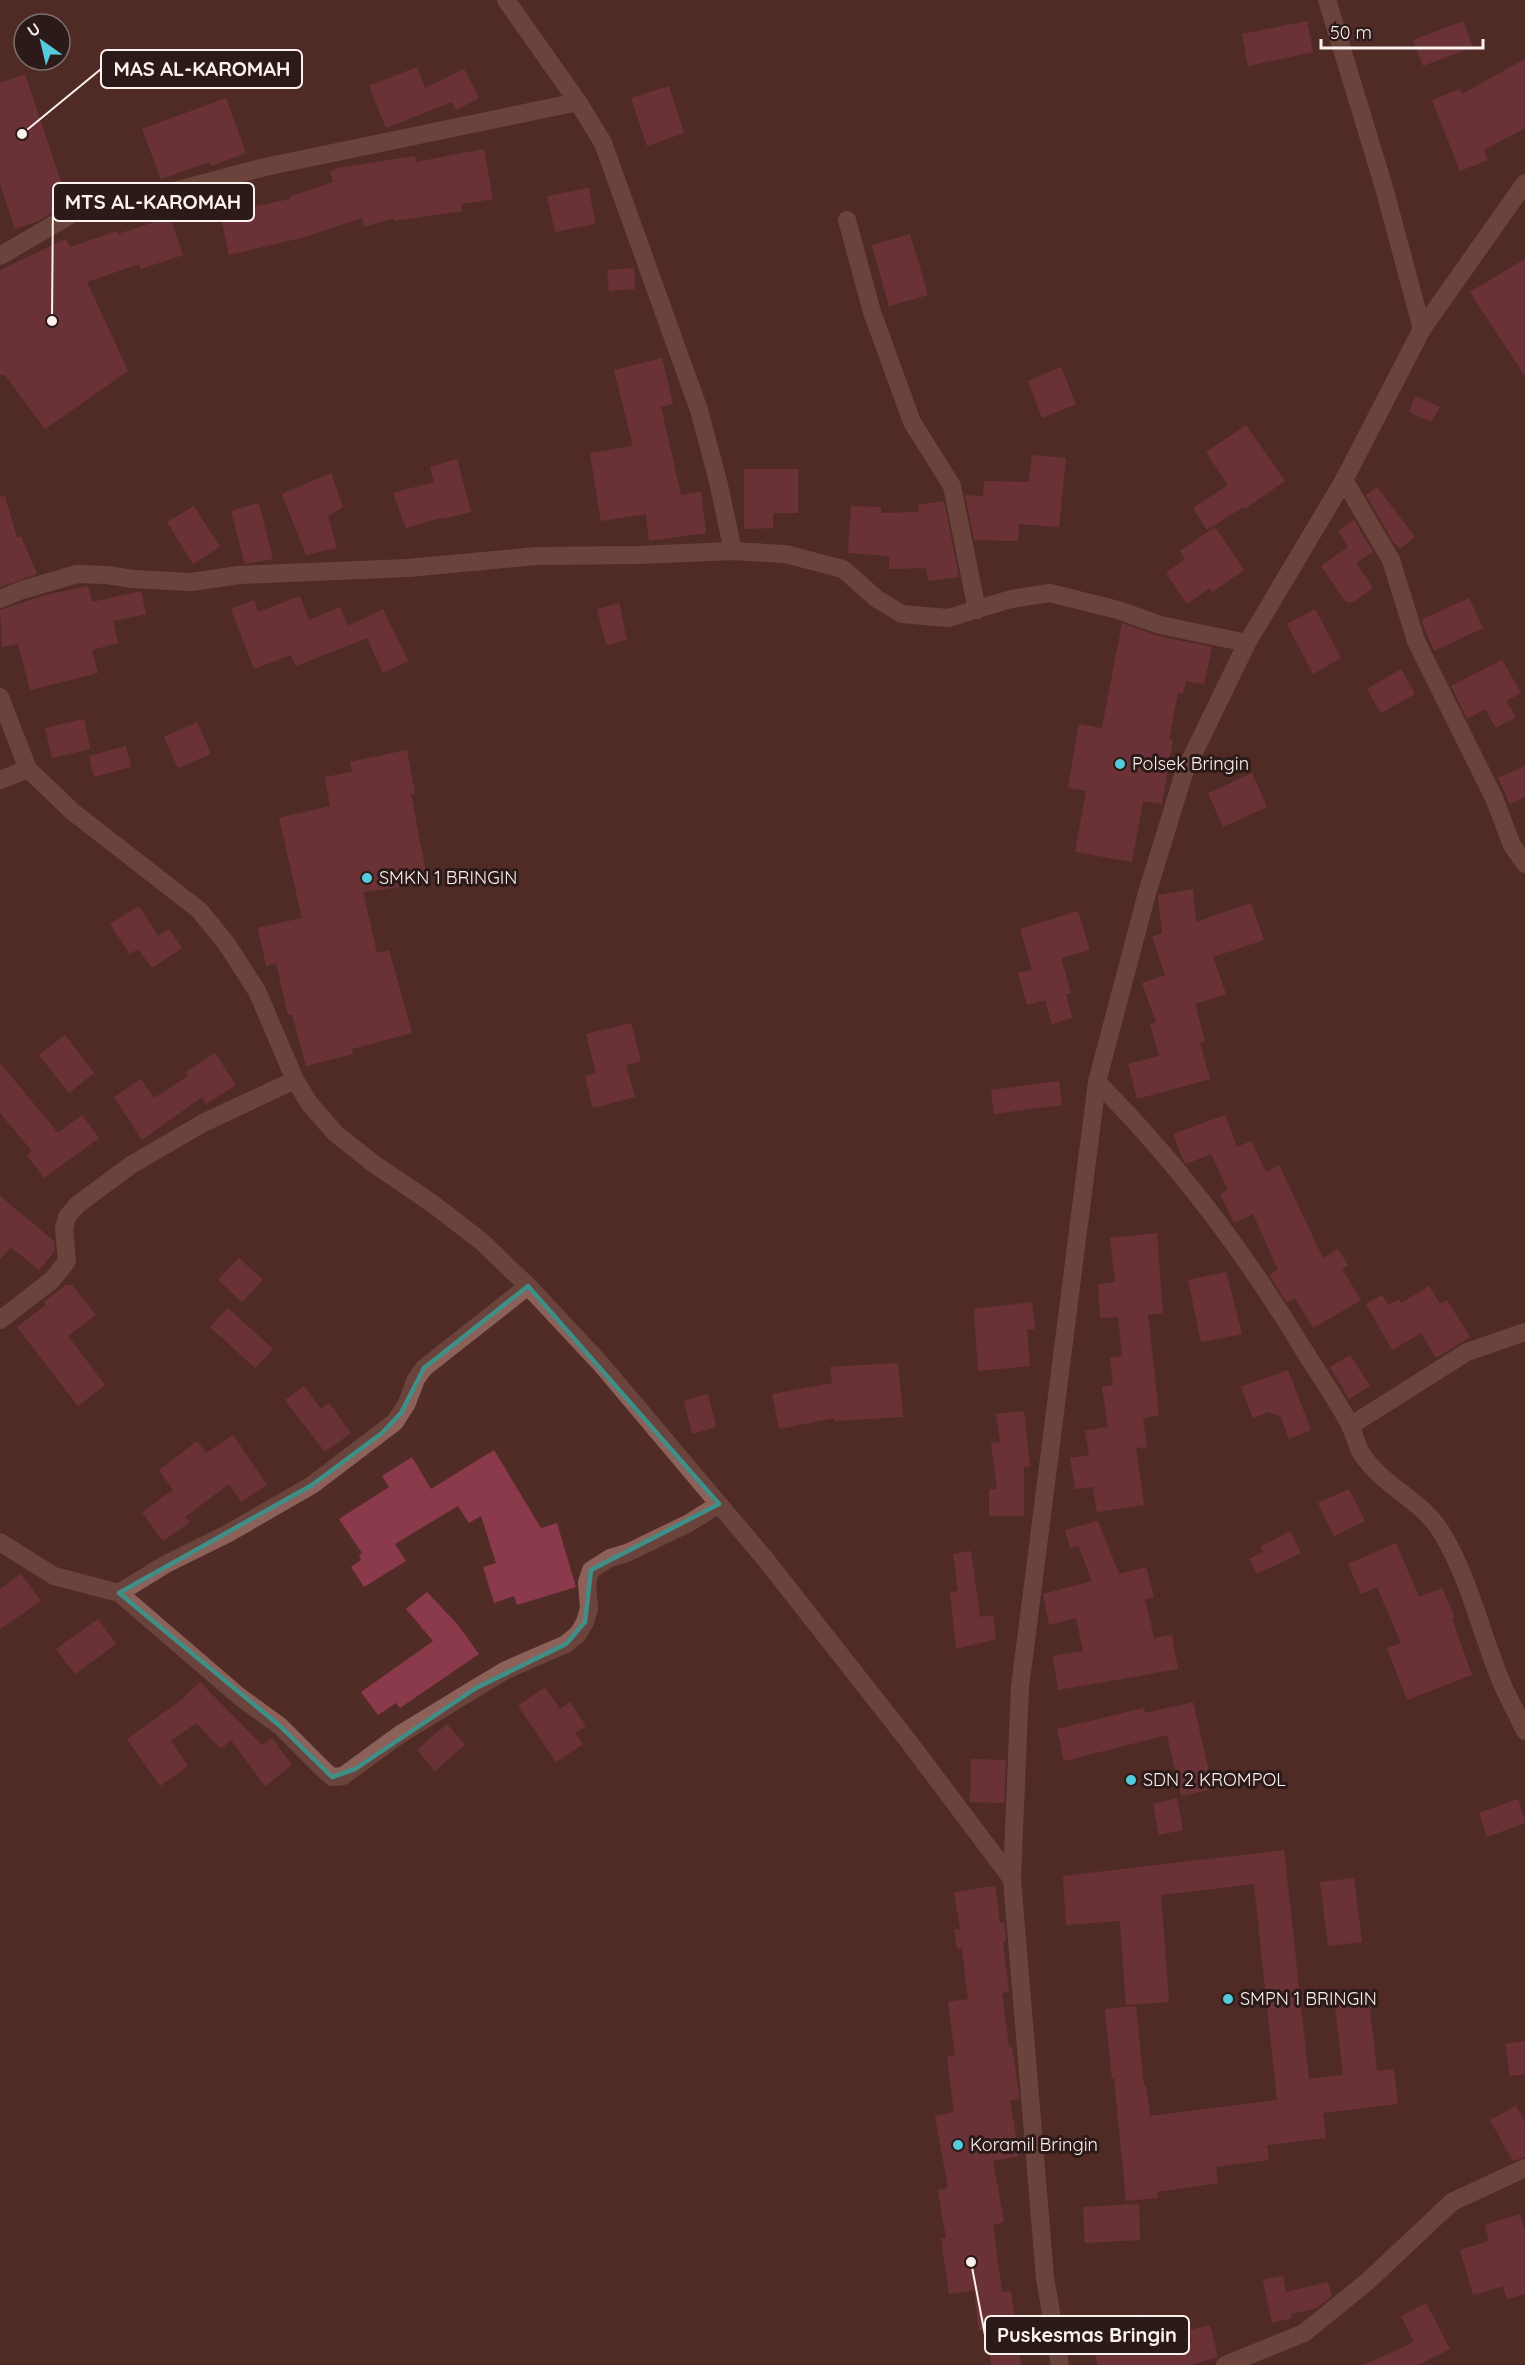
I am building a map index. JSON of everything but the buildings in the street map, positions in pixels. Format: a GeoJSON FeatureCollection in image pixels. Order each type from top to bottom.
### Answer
{"type":"FeatureCollection","features":[{"type":"Feature","properties":{"kind":"street"},"geometry":{"type":"LineString","coordinates":[[506,0],[578,102],[603,143],[692,389],[718,481],[733,550]]}},
{"type":"Feature","properties":{"kind":"street"},"geometry":{"type":"LineString","coordinates":[[1327,0],[1383,184],[1422,329]]}},
{"type":"Feature","properties":{"kind":"street"},"geometry":{"type":"LineString","coordinates":[[0,256],[77,211],[136,201],[265,167],[578,102]]}},
{"type":"Feature","properties":{"kind":"street"},"geometry":{"type":"LineString","coordinates":[[1060,2365],[1045,2278],[1012,1879],[1020,1687],[1097,1082],[1147,893],[1184,773],[1247,643],[1344,480],[1422,329],[1525,183]]}},
{"type":"Feature","properties":{"kind":"street"},"geometry":{"type":"LineString","coordinates":[[847,220],[872,312],[912,422],[952,486],[977,610]]}},
{"type":"Feature","properties":{"kind":"street"},"geometry":{"type":"LineString","coordinates":[[1344,480],[1391,560],[1416,641],[1494,798],[1512,845],[1525,864]]}},
{"type":"Feature","properties":{"kind":"street"},"geometry":{"type":"LineString","coordinates":[[0,599],[77,574],[191,582],[239,574],[408,568],[537,556],[637,555],[733,550],[785,554],[843,569],[877,599],[902,614],[948,618],[1011,599],[1050,593],[1118,610],[1160,624],[1247,643]]}},
{"type":"Feature","properties":{"kind":"street"},"geometry":{"type":"LineString","coordinates":[[0,697],[28,769],[73,812],[199,910],[226,943],[257,991],[295,1080],[309,1103],[335,1133],[481,1241],[528,1286],[600,1364],[766,1560],[902,1733],[1012,1879]]}},
{"type":"Feature","properties":{"kind":"street"},"geometry":{"type":"LineString","coordinates":[[0,780],[28,769]]}},
{"type":"Feature","properties":{"kind":"street"},"geometry":{"type":"LineString","coordinates":[[0,1320],[52,1280],[67,1261],[64,1228],[67,1217],[77,1205],[130,1165],[203,1123],[295,1080]]}},
{"type":"Feature","properties":{"kind":"street"},"geometry":{"type":"LineString","coordinates":[[1097,1082],[1166,1156],[1223,1227],[1271,1295],[1350,1425],[1360,1450],[1375,1471],[1412,1501],[1440,1529],[1472,1600],[1503,1685],[1525,1731]]}},
{"type":"Feature","properties":{"kind":"street"},"geometry":{"type":"LineString","coordinates":[[118,1593],[166,1564],[227,1534],[312,1485],[382,1433],[400,1413],[416,1379],[424,1368],[528,1286]]}},
{"type":"Feature","properties":{"kind":"street"},"geometry":{"type":"LineString","coordinates":[[1350,1425],[1467,1352],[1525,1332]]}},
{"type":"Feature","properties":{"kind":"street"},"geometry":{"type":"LineString","coordinates":[[0,1542],[54,1576],[118,1593],[240,1697],[280,1726],[332,1777],[343,1776],[399,1735],[506,1670],[566,1644],[578,1634],[585,1622],[589,1610],[587,1582],[591,1570],[610,1558],[627,1553],[689,1523],[719,1504]]}},
{"type":"Feature","properties":{"kind":"street"},"geometry":{"type":"LineString","coordinates":[[1225,2365],[1304,2333],[1368,2281],[1452,2202],[1525,2168]]}},
{"type":"Feature","properties":{"kind":"highlighted area"},"geometry":{"type":"Polygon","coordinates":[[[528,1286],[719,1504],[591,1570],[585,1622],[566,1644],[476,1688],[355,1769],[332,1777],[280,1726],[119,1593],[312,1485],[382,1433],[401,1413],[424,1368],[528,1286]]]}},
{"type":"Feature","properties":{"kind":"place","name":"MAS AL-KAROMAH"},"geometry":{"type":"Point","coordinates":[22,134]}},
{"type":"Feature","properties":{"kind":"place","name":"MTS AL-KAROMAH"},"geometry":{"type":"Point","coordinates":[52,321]}},
{"type":"Feature","properties":{"kind":"place","name":"Polsek Bringin"},"geometry":{"type":"Point","coordinates":[1120,764]}},
{"type":"Feature","properties":{"kind":"place","name":"SMKN 1 BRINGIN"},"geometry":{"type":"Point","coordinates":[367,878]}},
{"type":"Feature","properties":{"kind":"place","name":"SDN 2 KROMPOL"},"geometry":{"type":"Point","coordinates":[1131,1780]}},
{"type":"Feature","properties":{"kind":"place","name":"SMPN 1 BRINGIN"},"geometry":{"type":"Point","coordinates":[1228,1999]}},
{"type":"Feature","properties":{"kind":"place","name":"Koramil Bringin"},"geometry":{"type":"Point","coordinates":[958,2145]}},
{"type":"Feature","properties":{"kind":"place","name":"Puskesmas Bringin"},"geometry":{"type":"Point","coordinates":[971,2262]}}]}
